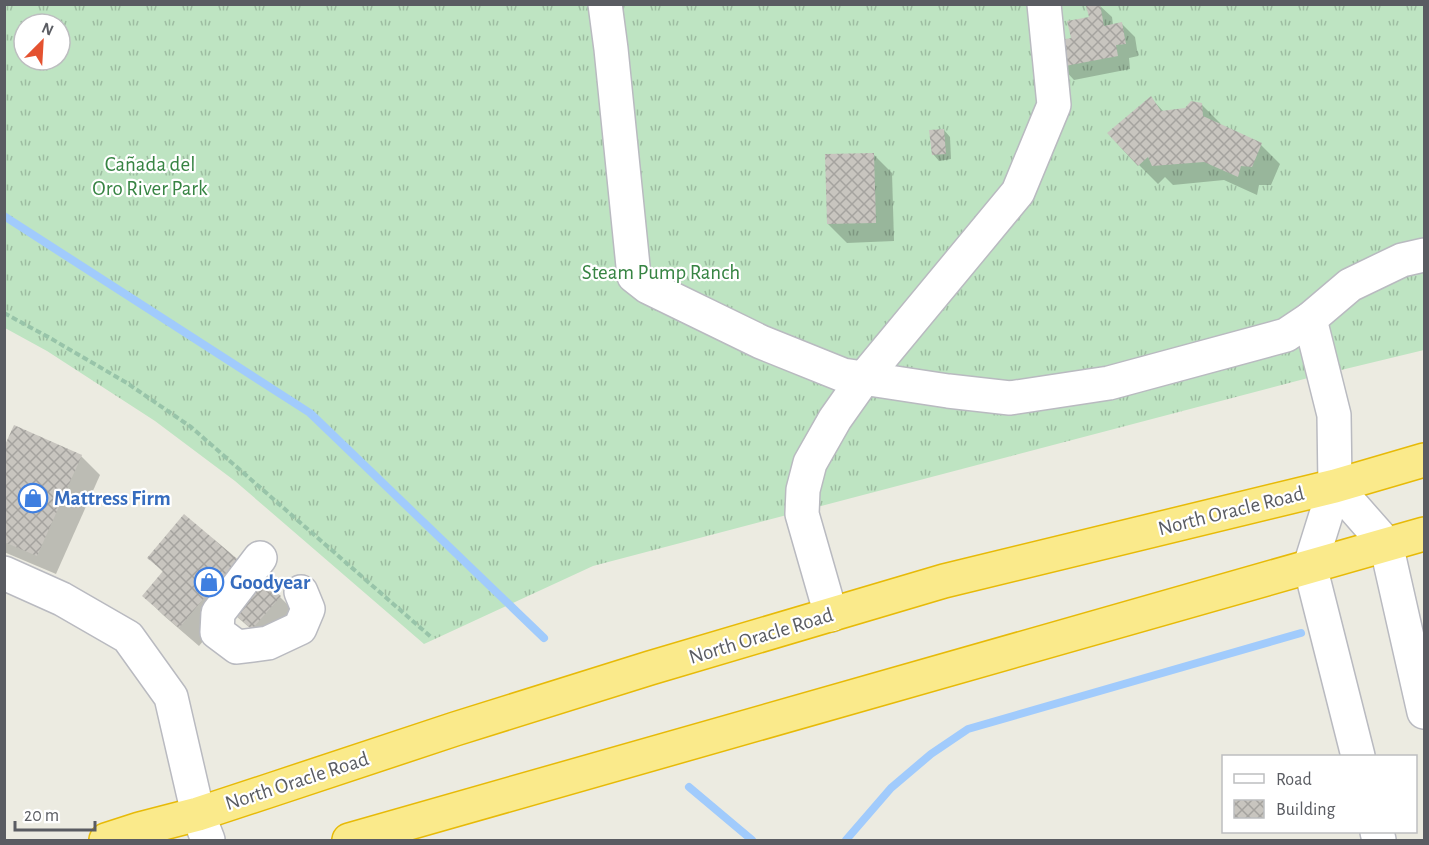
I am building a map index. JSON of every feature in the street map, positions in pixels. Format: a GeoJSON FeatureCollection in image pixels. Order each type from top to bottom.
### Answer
{"type":"FeatureCollection","features":[{"type":"Feature","properties":{"kind":"highway","name":"North Oracle Road"},"geometry":{"type":"LineString","coordinates":[[106,840],[140,829],[203,827],[455,729],[650,668],[945,581],[1335,486],[1425,460]]}},
{"type":"Feature","properties":{"kind":"highway"},"geometry":{"type":"LineString","coordinates":[[349,840],[1425,534]]}},
{"type":"Feature","properties":{"kind":"street"},"geometry":{"type":"LineString","coordinates":[[606,4],[634,276],[664,296],[760,342],[843,375],[1010,399],[1109,383],[1286,335],[1310,319],[1350,285],[1402,260],[1425,255]]}},
{"type":"Feature","properties":{"kind":"street"},"geometry":{"type":"LineString","coordinates":[[831,615],[802,514],[803,489],[810,463],[864,378],[1018,192],[1054,105],[1044,4]]}},
{"type":"Feature","properties":{"kind":"street"},"geometry":{"type":"LineString","coordinates":[[1310,319],[1334,415],[1335,486],[1310,566],[1358,755]]}},
{"type":"Feature","properties":{"kind":"street"},"geometry":{"type":"LineString","coordinates":[[1335,486],[1386,544],[1425,712]]}},
{"type":"Feature","properties":{"kind":"street"},"geometry":{"type":"LineString","coordinates":[[260,558],[218,613],[217,632],[237,647],[268,644],[300,628],[308,609],[301,592]]}},
{"type":"Feature","properties":{"kind":"street"},"geometry":{"type":"LineString","coordinates":[[4,573],[62,599],[128,637],[171,697],[203,827]]}},
{"type":"Feature","properties":{"kind":"path"},"geometry":{"type":"LineString","coordinates":[[4,313],[127,383],[191,428],[431,637]]}},
{"type":"Feature","properties":{"kind":"green space","name":"Steam Pump Ranch"},"geometry":{"type":"Polygon","coordinates":[[[4,5],[1424,5],[1424,350],[1308,378],[593,566],[424,644],[235,481],[155,421],[47,351],[5,328],[4,5]]]}},
{"type":"Feature","properties":{"kind":"building"},"geometry":{"type":"Polygon","coordinates":[[[1100,4],[1104,26],[1122,22],[1126,44],[1116,45],[1118,56],[1060,67],[1055,41],[1071,38],[1067,21],[1089,17],[1086,6],[1100,4]]]}},
{"type":"Feature","properties":{"kind":"building"},"geometry":{"type":"Polygon","coordinates":[[[1151,96],[1161,111],[1185,108],[1191,101],[1202,103],[1203,116],[1262,143],[1252,167],[1241,166],[1238,177],[1204,162],[1152,166],[1148,157],[1138,166],[1107,133],[1151,96]]]}},
{"type":"Feature","properties":{"kind":"building"},"geometry":{"type":"Polygon","coordinates":[[[944,129],[946,154],[932,155],[929,130],[944,129]]]}},
{"type":"Feature","properties":{"kind":"building"},"geometry":{"type":"Polygon","coordinates":[[[874,153],[876,223],[827,224],[825,154],[874,153]]]}},
{"type":"Feature","properties":{"kind":"building","name":"Mattress Firm"},"geometry":{"type":"Polygon","coordinates":[[[14,425],[82,455],[37,556],[4,542],[4,447],[14,425]]]}},
{"type":"Feature","properties":{"kind":"building","name":"Goodyear"},"geometry":{"type":"Polygon","coordinates":[[[184,514],[281,596],[252,629],[209,592],[179,628],[142,596],[163,571],[147,558],[184,514]]]}},
{"type":"Feature","properties":{"kind":"waterway"},"geometry":{"type":"LineString","coordinates":[[4,216],[310,413],[544,638]]}},
{"type":"Feature","properties":{"kind":"waterway"},"geometry":{"type":"LineString","coordinates":[[846,840],[891,788],[931,754],[968,729],[1301,633]]}},
{"type":"Feature","properties":{"kind":"waterway"},"geometry":{"type":"LineString","coordinates":[[689,787],[752,840]]}},
{"type":"Feature","properties":{"kind":"place","name":"Mattress Firm"},"geometry":{"type":"Point","coordinates":[33,498]}},
{"type":"Feature","properties":{"kind":"place","name":"Goodyear"},"geometry":{"type":"Point","coordinates":[209,582]}},
{"type":"Feature","properties":{"kind":"park label","name":"Cañada del Oro River Park"},"geometry":{"type":"Point","coordinates":[150,176]}}]}
